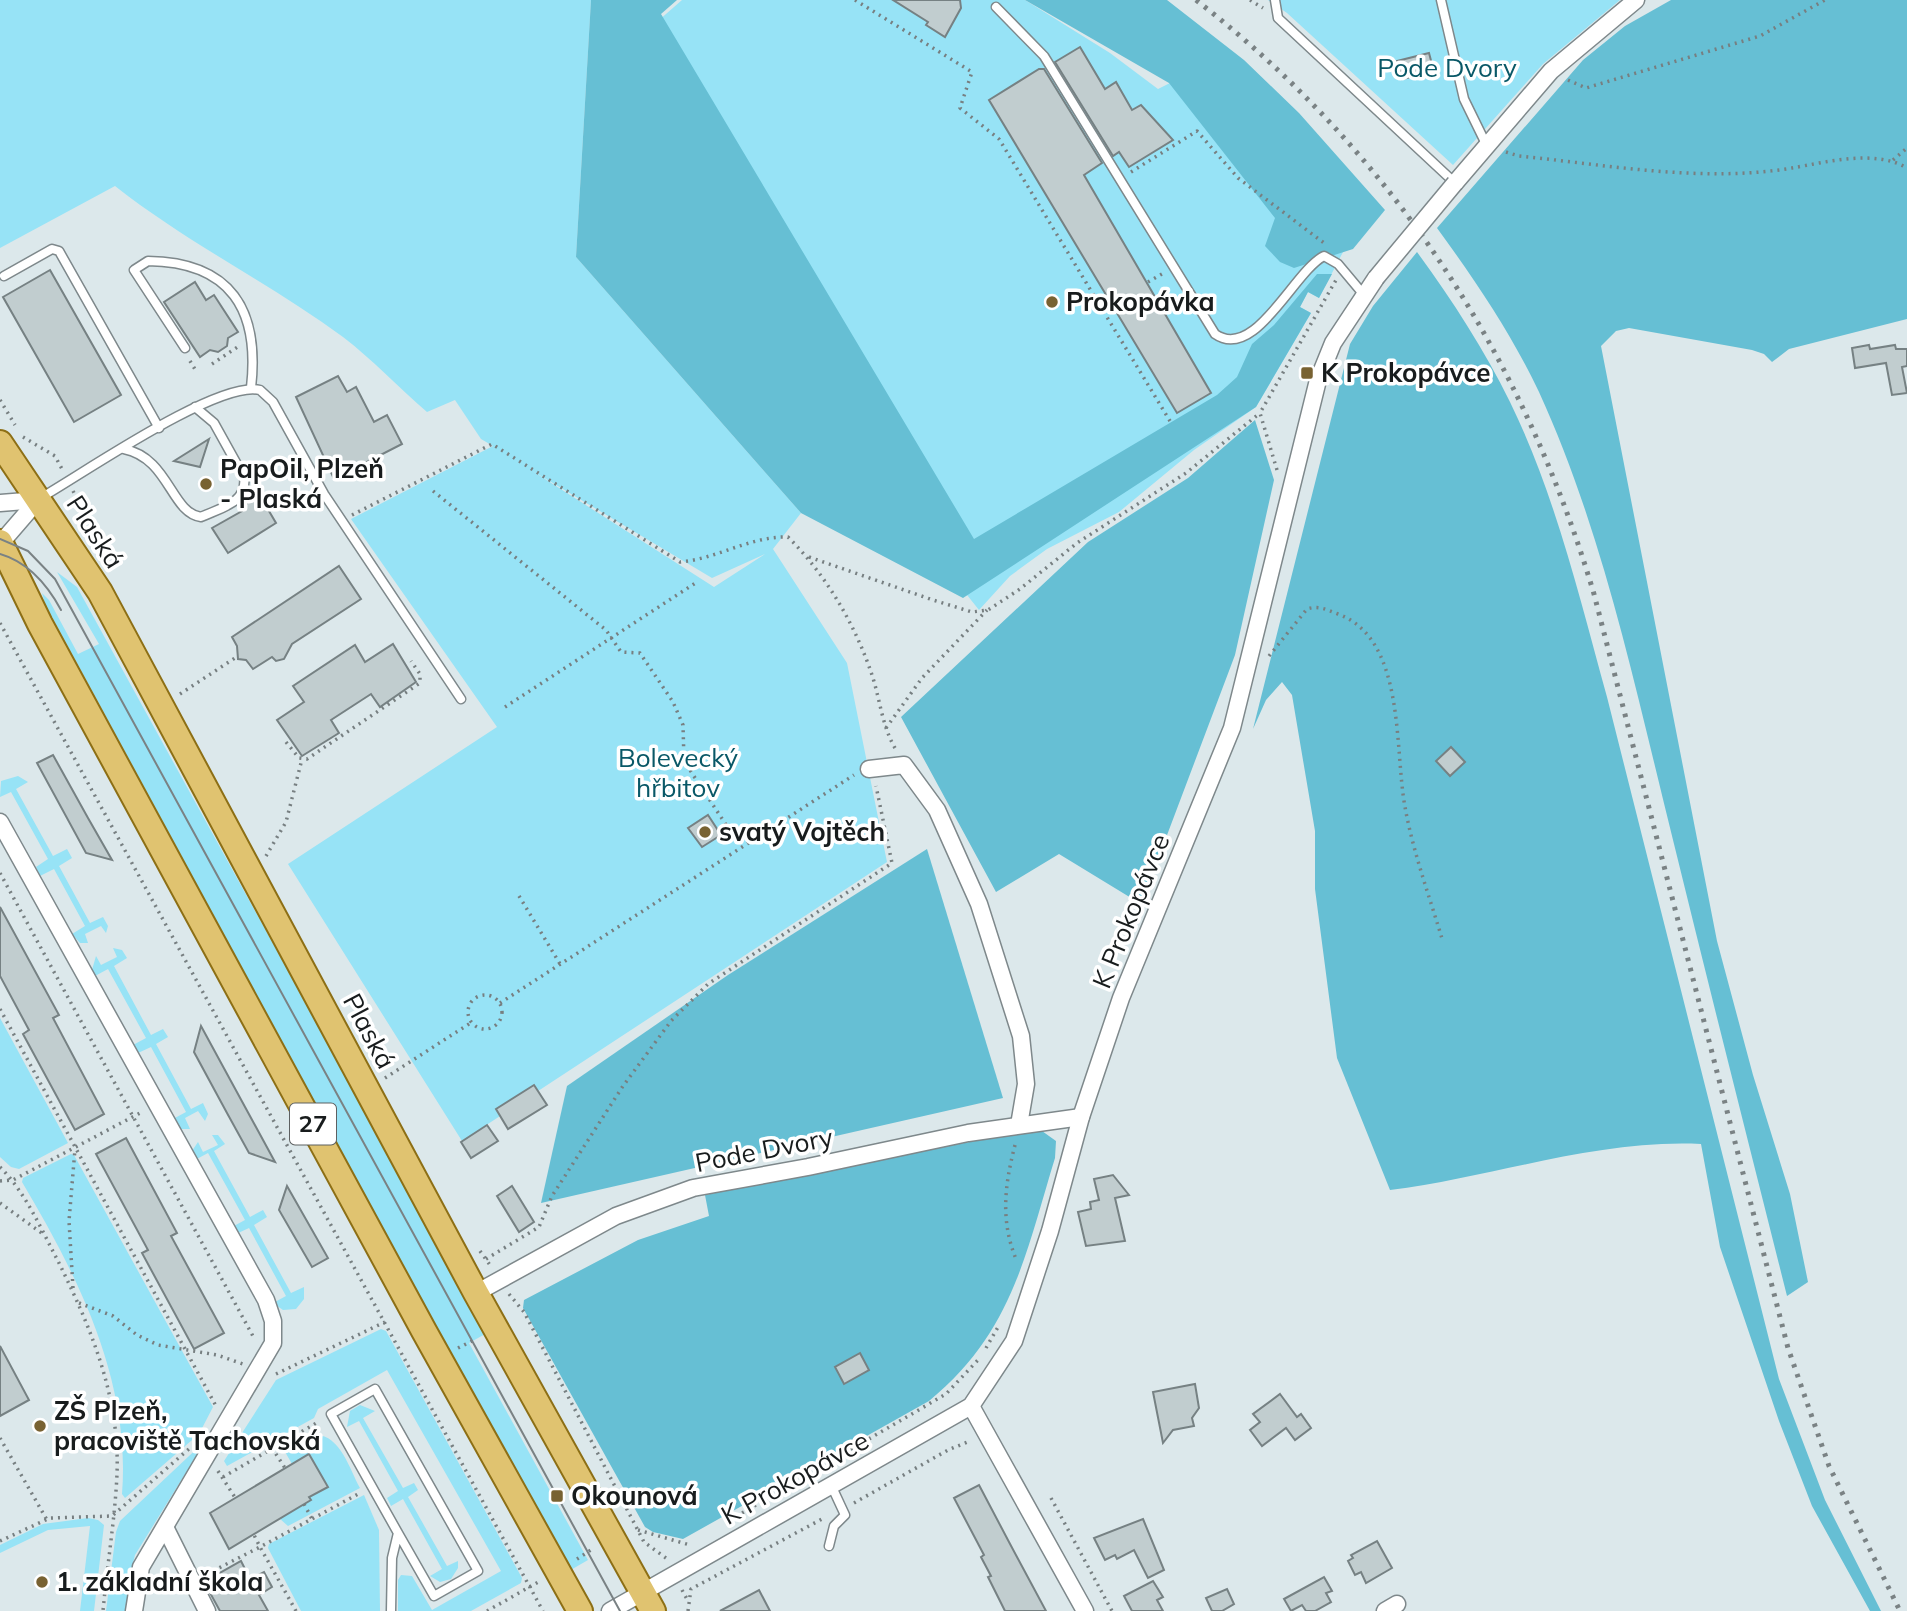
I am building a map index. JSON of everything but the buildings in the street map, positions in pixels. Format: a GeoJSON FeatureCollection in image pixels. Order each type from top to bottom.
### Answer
{"type":"FeatureCollection","features":[{"type":"Feature","properties":{"kind":"main road","name":"Plaská"},"geometry":{"type":"LineString","coordinates":[[9,437],[38,500],[100,592],[476,1293],[648,1602]]}},
{"type":"Feature","properties":{"kind":"main road","name":"Plaská"},"geometry":{"type":"LineString","coordinates":[[0,543],[40,624],[556,1572],[580,1611]]}},
{"type":"Feature","properties":{"kind":"street","name":"K Prokopávce"},"geometry":{"type":"LineString","coordinates":[[648,1602],[710,1555],[971,1406],[1014,1341],[1050,1231],[1081,1117],[1121,998],[1232,728],[1318,380],[1333,343],[1376,278],[1451,179],[1487,146],[1551,71],[1636,0]]}},
{"type":"Feature","properties":{"kind":"street","name":"Plaská"},"geometry":{"type":"LineString","coordinates":[[0,503],[38,500]]}},
{"type":"Feature","properties":{"kind":"street","name":"Plaská"},"geometry":{"type":"LineString","coordinates":[[0,543],[38,500]]}},
{"type":"Feature","properties":{"kind":"street"},"geometry":{"type":"LineString","coordinates":[[872,768],[904,765],[937,810],[979,904],[1021,1036],[1026,1084],[1019,1125]]}},
{"type":"Feature","properties":{"kind":"street"},"geometry":{"type":"LineString","coordinates":[[0,822],[266,1300],[274,1331],[273,1343],[204,1458],[166,1530],[141,1567],[134,1611]]}},
{"type":"Feature","properties":{"kind":"street","name":"Pode Dvory"},"geometry":{"type":"LineString","coordinates":[[476,1293],[616,1216],[693,1188],[1019,1125],[1081,1117]]}},
{"type":"Feature","properties":{"kind":"street"},"geometry":{"type":"LineString","coordinates":[[971,1406],[1084,1611]]}},
{"type":"Feature","properties":{"kind":"street"},"geometry":{"type":"LineString","coordinates":[[166,1530],[207,1611]]}},
{"type":"Feature","properties":{"kind":"street"},"geometry":{"type":"LineString","coordinates":[[610,1611],[648,1602]]}},
{"type":"Feature","properties":{"kind":"lane"},"geometry":{"type":"LineString","coordinates":[[1275,0],[1278,18],[1451,179]]}},
{"type":"Feature","properties":{"kind":"lane"},"geometry":{"type":"LineString","coordinates":[[1441,0],[1464,99],[1487,146]]}},
{"type":"Feature","properties":{"kind":"lane"},"geometry":{"type":"LineString","coordinates":[[996,7],[1044,56],[1216,334],[1224,340],[1234,341],[1245,335],[1273,313],[1320,258],[1327,256],[1364,295]]}},
{"type":"Feature","properties":{"kind":"lane"},"geometry":{"type":"LineString","coordinates":[[4,276],[52,249],[59,251],[159,428]]}},
{"type":"Feature","properties":{"kind":"lane"},"geometry":{"type":"LineString","coordinates":[[185,348],[134,270],[148,261],[198,268],[214,276],[237,300],[253,338],[251,388],[260,390],[273,402],[341,521],[461,699]]}},
{"type":"Feature","properties":{"kind":"lane","name":"Plaská"},"geometry":{"type":"LineString","coordinates":[[38,500],[195,407],[234,391],[251,388]]}},
{"type":"Feature","properties":{"kind":"lane"},"geometry":{"type":"LineString","coordinates":[[124,449],[137,452],[150,460],[184,507],[194,516],[201,517],[239,499],[246,486],[244,477],[214,424],[195,407]]}},
{"type":"Feature","properties":{"kind":"lane"},"geometry":{"type":"LineString","coordinates":[[375,1389],[478,1571],[434,1596],[372,1487],[331,1414],[375,1389]]}},
{"type":"Feature","properties":{"kind":"lane"},"geometry":{"type":"LineString","coordinates":[[829,1546],[834,1526],[845,1516],[832,1487]]}},
{"type":"Feature","properties":{"kind":"lane"},"geometry":{"type":"LineString","coordinates":[[391,1611],[392,1558],[398,1533]]}},
{"type":"Feature","properties":{"kind":"path"},"geometry":{"type":"LineString","coordinates":[[855,0],[972,72],[960,108],[999,139],[1170,421]]}},
{"type":"Feature","properties":{"kind":"path"},"geometry":{"type":"LineString","coordinates":[[1551,71],[1586,88],[1760,36],[1825,0]]}},
{"type":"Feature","properties":{"kind":"path"},"geometry":{"type":"LineString","coordinates":[[1131,172],[1197,131],[1238,178],[1326,244]]}},
{"type":"Feature","properties":{"kind":"path"},"geometry":{"type":"LineString","coordinates":[[1487,146],[1519,156],[1691,173],[1782,169],[1839,160],[1893,160],[1907,168]]}},
{"type":"Feature","properties":{"kind":"path"},"geometry":{"type":"LineString","coordinates":[[1893,160],[1907,148]]}},
{"type":"Feature","properties":{"kind":"path"},"geometry":{"type":"LineString","coordinates":[[886,728],[922,678],[988,610],[1020,589],[1077,543],[1186,473],[1260,413],[1336,281],[1348,276]]}},
{"type":"Feature","properties":{"kind":"path"},"geometry":{"type":"LineString","coordinates":[[1103,310],[1112,304]]}},
{"type":"Feature","properties":{"kind":"path"},"geometry":{"type":"LineString","coordinates":[[212,364],[224,351],[253,338]]}},
{"type":"Feature","properties":{"kind":"path"},"geometry":{"type":"LineString","coordinates":[[0,400],[9,437]]}},
{"type":"Feature","properties":{"kind":"path"},"geometry":{"type":"LineString","coordinates":[[1260,413],[1278,472]]}},
{"type":"Feature","properties":{"kind":"path"},"geometry":{"type":"LineString","coordinates":[[341,521],[492,444],[680,562],[704,560],[768,536],[788,537],[807,556],[840,604],[861,645],[886,728],[904,765]]}},
{"type":"Feature","properties":{"kind":"path"},"geometry":{"type":"LineString","coordinates":[[433,491],[606,630],[621,652],[640,653],[673,702],[683,725],[684,761],[740,846]]}},
{"type":"Feature","properties":{"kind":"path"},"geometry":{"type":"LineString","coordinates":[[807,556],[921,597],[972,612],[988,610]]}},
{"type":"Feature","properties":{"kind":"path"},"geometry":{"type":"LineString","coordinates":[[505,707],[697,582]]}},
{"type":"Feature","properties":{"kind":"path"},"geometry":{"type":"LineString","coordinates":[[1266,660],[1307,609],[1316,606],[1346,617],[1369,636],[1385,663],[1405,808],[1443,942]]}},
{"type":"Feature","properties":{"kind":"path"},"geometry":{"type":"LineString","coordinates":[[0,623],[543,1611]]}},
{"type":"Feature","properties":{"kind":"path"},"geometry":{"type":"LineString","coordinates":[[178,695],[238,656]]}},
{"type":"Feature","properties":{"kind":"path"},"geometry":{"type":"LineString","coordinates":[[302,760],[316,754],[417,687],[421,679],[411,661]]}},
{"type":"Feature","properties":{"kind":"path"},"geometry":{"type":"LineString","coordinates":[[286,743],[302,760]]}},
{"type":"Feature","properties":{"kind":"path"},"geometry":{"type":"LineString","coordinates":[[265,858],[286,822],[302,760]]}},
{"type":"Feature","properties":{"kind":"path"},"geometry":{"type":"LineString","coordinates":[[486,1259],[539,1227],[552,1196],[623,1086],[671,1021],[708,984],[892,863],[872,768],[843,779],[500,1003]]}},
{"type":"Feature","properties":{"kind":"path"},"geometry":{"type":"LineString","coordinates":[[0,873],[256,1340]]}},
{"type":"Feature","properties":{"kind":"path"},"geometry":{"type":"LineString","coordinates":[[519,896],[560,964]]}},
{"type":"Feature","properties":{"kind":"path"},"geometry":{"type":"LineString","coordinates":[[472,1022],[469,1010],[474,999],[485,995],[500,1003]]}},
{"type":"Feature","properties":{"kind":"path"},"geometry":{"type":"LineString","coordinates":[[472,1022],[487,1028],[497,1024],[502,1014],[500,1003]]}},
{"type":"Feature","properties":{"kind":"path"},"geometry":{"type":"LineString","coordinates":[[0,1009],[218,1410],[225,1399]]}},
{"type":"Feature","properties":{"kind":"path"},"geometry":{"type":"LineString","coordinates":[[385,1078],[472,1022]]}},
{"type":"Feature","properties":{"kind":"path"},"geometry":{"type":"LineString","coordinates":[[0,1181],[13,1180],[157,1104]]}},
{"type":"Feature","properties":{"kind":"path"},"geometry":{"type":"LineString","coordinates":[[1016,1259],[1006,1222],[1004,1200],[1019,1125]]}},
{"type":"Feature","properties":{"kind":"path"},"geometry":{"type":"LineString","coordinates":[[73,1293],[69,1221],[75,1147]]}},
{"type":"Feature","properties":{"kind":"path"},"geometry":{"type":"LineString","coordinates":[[0,1167],[13,1180],[44,1235],[97,1345],[115,1430],[117,1474],[103,1611]]}},
{"type":"Feature","properties":{"kind":"path"},"geometry":{"type":"LineString","coordinates":[[0,1203],[44,1235]]}},
{"type":"Feature","properties":{"kind":"path"},"geometry":{"type":"LineString","coordinates":[[78,1303],[113,1316],[137,1335],[158,1345],[217,1355],[245,1364],[239,1376]]}},
{"type":"Feature","properties":{"kind":"path"},"geometry":{"type":"LineString","coordinates":[[723,1524],[946,1394],[976,1362],[1003,1318]]}},
{"type":"Feature","properties":{"kind":"path"},"geometry":{"type":"LineString","coordinates":[[269,1378],[385,1322]]}},
{"type":"Feature","properties":{"kind":"path"},"geometry":{"type":"LineString","coordinates":[[451,1353],[481,1336]]}},
{"type":"Feature","properties":{"kind":"path"},"geometry":{"type":"LineString","coordinates":[[236,1499],[223,1477],[331,1414]]}},
{"type":"Feature","properties":{"kind":"path"},"geometry":{"type":"LineString","coordinates":[[0,1438],[47,1520]]}},
{"type":"Feature","properties":{"kind":"path"},"geometry":{"type":"LineString","coordinates":[[688,1611],[691,1589],[948,1450],[968,1440],[976,1443]]}},
{"type":"Feature","properties":{"kind":"path"},"geometry":{"type":"LineString","coordinates":[[0,1541],[47,1520],[112,1516],[191,1447]]}},
{"type":"Feature","properties":{"kind":"path"},"geometry":{"type":"LineString","coordinates":[[272,1448],[285,1468]]}},
{"type":"Feature","properties":{"kind":"path"},"geometry":{"type":"LineString","coordinates":[[192,1582],[372,1487]]}},
{"type":"Feature","properties":{"kind":"path"},"geometry":{"type":"LineString","coordinates":[[1051,1498],[1112,1611]]}},
{"type":"Feature","properties":{"kind":"path"},"geometry":{"type":"LineString","coordinates":[[304,1504],[312,1519]]}},
{"type":"Feature","properties":{"kind":"path"},"geometry":{"type":"LineString","coordinates":[[638,1530],[688,1545],[710,1555]]}},
{"type":"Feature","properties":{"kind":"path"},"geometry":{"type":"LineString","coordinates":[[254,1535],[296,1611]]}},
{"type":"Feature","properties":{"kind":"path"},"geometry":{"type":"LineString","coordinates":[[487,1611],[611,1537]]}},
{"type":"Feature","properties":{"kind":"path"},"geometry":{"type":"LineString","coordinates":[[666,1557],[700,1538]]}},
{"type":"Feature","properties":{"kind":"green space","name":"Bolevecký hřbitov"},"geometry":{"type":"Polygon","coordinates":[[[0,0],[591,0],[576,257],[801,513],[773,549],[847,663],[887,862],[462,1141],[288,864],[497,727],[351,519],[493,446],[481,439],[455,400],[427,412],[343,337],[170,226],[115,186],[0,248],[0,0]],[[531,470],[714,587],[765,554],[712,578],[531,470]]]}},
{"type":"Feature","properties":{"kind":"green space","name":"Prokopávka"},"geometry":{"type":"Polygon","coordinates":[[[682,0],[1025,0],[1110,53],[1158,89],[1170,83],[1342,242],[1343,252],[1319,298],[1308,292],[1300,307],[1311,313],[1256,407],[1194,450],[1119,512],[1047,549],[1010,576],[979,610],[904,516],[658,21],[682,0]]]}},
{"type":"Feature","properties":{"kind":"green space","name":"Pode Dvory"},"geometry":{"type":"Polygon","coordinates":[[[1268,0],[1620,0],[1543,64],[1453,165],[1287,13],[1268,0]]]}},
{"type":"Feature","properties":{"kind":"green space"},"geometry":{"type":"Polygon","coordinates":[[[57,572],[77,587],[487,1333],[469,1343],[588,1560],[569,1571],[45,604],[42,593],[49,600],[78,654],[99,644],[57,572]]]}},
{"type":"Feature","properties":{"kind":"green space"},"geometry":{"type":"Polygon","coordinates":[[[18,776],[28,782],[16,789],[53,856],[67,849],[72,858],[59,866],[90,923],[103,917],[108,926],[106,933],[101,926],[85,934],[88,943],[80,943],[72,934],[85,926],[54,869],[40,876],[36,867],[48,859],[11,792],[0,797],[1,781],[18,776]]]}},
{"type":"Feature","properties":{"kind":"green space"},"geometry":{"type":"Polygon","coordinates":[[[113,948],[122,950],[127,958],[114,966],[151,1035],[163,1029],[168,1037],[156,1044],[191,1109],[203,1103],[208,1114],[205,1121],[198,1111],[185,1118],[190,1129],[181,1129],[173,1119],[186,1112],[151,1047],[138,1053],[133,1045],[146,1038],[108,969],[95,976],[92,970],[96,956],[101,965],[117,957],[113,948]]]}},
{"type":"Feature","properties":{"kind":"green space"},"geometry":{"type":"Polygon","coordinates":[[[0,1018],[68,1143],[19,1169],[11,1167],[0,1157],[0,1018]]]}},
{"type":"Feature","properties":{"kind":"green space"},"geometry":{"type":"Polygon","coordinates":[[[212,1135],[218,1135],[225,1144],[214,1151],[250,1217],[263,1210],[267,1217],[254,1225],[291,1293],[304,1287],[304,1299],[296,1309],[283,1310],[273,1303],[286,1296],[249,1228],[236,1234],[232,1227],[245,1220],[208,1153],[195,1160],[192,1151],[198,1142],[203,1152],[218,1145],[212,1135]]]}},
{"type":"Feature","properties":{"kind":"green space"},"geometry":{"type":"Polygon","coordinates":[[[71,1154],[74,1155],[213,1407],[199,1434],[125,1498],[122,1494],[123,1452],[118,1411],[109,1370],[81,1292],[22,1182],[23,1178],[71,1154]]]}},
{"type":"Feature","properties":{"kind":"green space"},"geometry":{"type":"Polygon","coordinates":[[[381,1329],[386,1331],[522,1578],[521,1583],[471,1611],[398,1611],[398,1580],[401,1575],[412,1576],[432,1610],[501,1571],[387,1370],[318,1409],[314,1418],[227,1466],[224,1461],[276,1380],[381,1329]]]}},
{"type":"Feature","properties":{"kind":"green space"},"geometry":{"type":"Polygon","coordinates":[[[360,1405],[375,1411],[363,1418],[403,1488],[414,1483],[418,1490],[408,1497],[447,1566],[458,1561],[458,1568],[451,1579],[440,1582],[430,1576],[442,1569],[403,1499],[391,1506],[387,1498],[398,1491],[359,1421],[347,1427],[350,1411],[360,1405]]]}},
{"type":"Feature","properties":{"kind":"green space"},"geometry":{"type":"Polygon","coordinates":[[[315,1435],[324,1436],[338,1447],[360,1488],[288,1526],[279,1518],[310,1501],[309,1497],[328,1487],[310,1454],[292,1464],[284,1450],[315,1435]]]}},
{"type":"Feature","properties":{"kind":"green space"},"geometry":{"type":"Polygon","coordinates":[[[206,1440],[135,1555],[127,1588],[127,1611],[106,1611],[116,1532],[120,1521],[206,1440]]]}},
{"type":"Feature","properties":{"kind":"green space"},"geometry":{"type":"Polygon","coordinates":[[[364,1495],[379,1530],[380,1611],[301,1611],[268,1548],[269,1544],[364,1495]]]}},
{"type":"Feature","properties":{"kind":"green space"},"geometry":{"type":"Polygon","coordinates":[[[88,1518],[98,1520],[104,1525],[94,1611],[80,1611],[90,1526],[48,1530],[0,1553],[0,1545],[43,1524],[88,1518]]]}},
{"type":"Feature","properties":{"kind":"shaded area"},"geometry":{"type":"Polygon","coordinates":[[[591,0],[677,0],[661,14],[974,539],[1217,395],[1237,377],[1252,344],[1274,325],[1317,274],[1332,274],[1319,298],[1308,292],[1300,307],[1311,313],[1256,407],[963,598],[801,513],[576,257],[591,0]]]}},
{"type":"Feature","properties":{"kind":"shaded area"},"geometry":{"type":"Polygon","coordinates":[[[1025,0],[1167,0],[1244,60],[1299,113],[1385,210],[1353,249],[1294,268],[1280,262],[1265,246],[1275,218],[1169,83],[1025,0]]]}},
{"type":"Feature","properties":{"kind":"shaded area"},"geometry":{"type":"Polygon","coordinates":[[[1671,0],[1907,0],[1907,319],[1789,349],[1772,362],[1764,354],[1752,350],[1629,328],[1616,331],[1601,346],[1717,941],[1753,1075],[1790,1194],[1808,1282],[1787,1296],[1632,672],[1582,501],[1539,392],[1517,349],[1492,307],[1437,228],[1583,60],[1625,26],[1671,0]]]}},
{"type":"Feature","properties":{"kind":"shaded area"},"geometry":{"type":"Polygon","coordinates":[[[1417,252],[1467,325],[1500,382],[1526,437],[1553,510],[1607,697],[1779,1379],[1825,1500],[1881,1611],[1870,1611],[1812,1506],[1779,1421],[1720,1247],[1701,1144],[1623,1147],[1390,1190],[1337,1058],[1315,889],[1315,831],[1292,695],[1282,682],[1266,700],[1253,729],[1350,344],[1373,306],[1417,252]]]}},
{"type":"Feature","properties":{"kind":"shaded area"},"geometry":{"type":"Polygon","coordinates":[[[1255,420],[1274,480],[1235,655],[1141,904],[1059,854],[996,892],[901,717],[1088,542],[1188,478],[1255,420]]]}},
{"type":"Feature","properties":{"kind":"shaded area"},"geometry":{"type":"Polygon","coordinates":[[[927,849],[1003,1098],[541,1203],[567,1086],[728,975],[927,849]]]}},
{"type":"Feature","properties":{"kind":"shaded area"},"geometry":{"type":"Polygon","coordinates":[[[1042,1131],[1056,1141],[1055,1158],[1024,1260],[997,1320],[957,1375],[929,1401],[683,1539],[653,1532],[645,1527],[523,1308],[524,1300],[638,1240],[709,1216],[705,1195],[1019,1132],[1042,1131]]]}},
{"type":"Feature","properties":{"kind":"tram line"},"geometry":{"type":"LineString","coordinates":[[0,539],[28,551],[55,579],[620,1611]]}},
{"type":"Feature","properties":{"kind":"tram line"},"geometry":{"type":"LineString","coordinates":[[0,554],[20,563],[36,576],[61,610]]}},
{"type":"Feature","properties":{"kind":"railway"},"geometry":{"type":"LineString","coordinates":[[1196,0],[1267,60],[1331,124],[1390,192],[1442,265],[1489,342],[1530,422],[1565,506],[1594,594],[1788,1348],[1829,1466],[1900,1611]]}},
{"type":"Feature","properties":{"kind":"place","name":"Prokopávka"},"geometry":{"type":"Point","coordinates":[1052,302]}},
{"type":"Feature","properties":{"kind":"place","name":"K Prokopávce"},"geometry":{"type":"Point","coordinates":[1307,373]}},
{"type":"Feature","properties":{"kind":"place","name":"PapOil, Plzeň - Plaská"},"geometry":{"type":"Point","coordinates":[206,484]}},
{"type":"Feature","properties":{"kind":"place","name":"svatý Vojtěch"},"geometry":{"type":"Point","coordinates":[705,832]}},
{"type":"Feature","properties":{"kind":"place","name":"ZŠ Plzeň, pracoviště Tachovská"},"geometry":{"type":"Point","coordinates":[40,1426]}},
{"type":"Feature","properties":{"kind":"place","name":"Okounová"},"geometry":{"type":"Point","coordinates":[557,1496]}},
{"type":"Feature","properties":{"kind":"place","name":"1. základní škola"},"geometry":{"type":"Point","coordinates":[42,1582]}}]}
